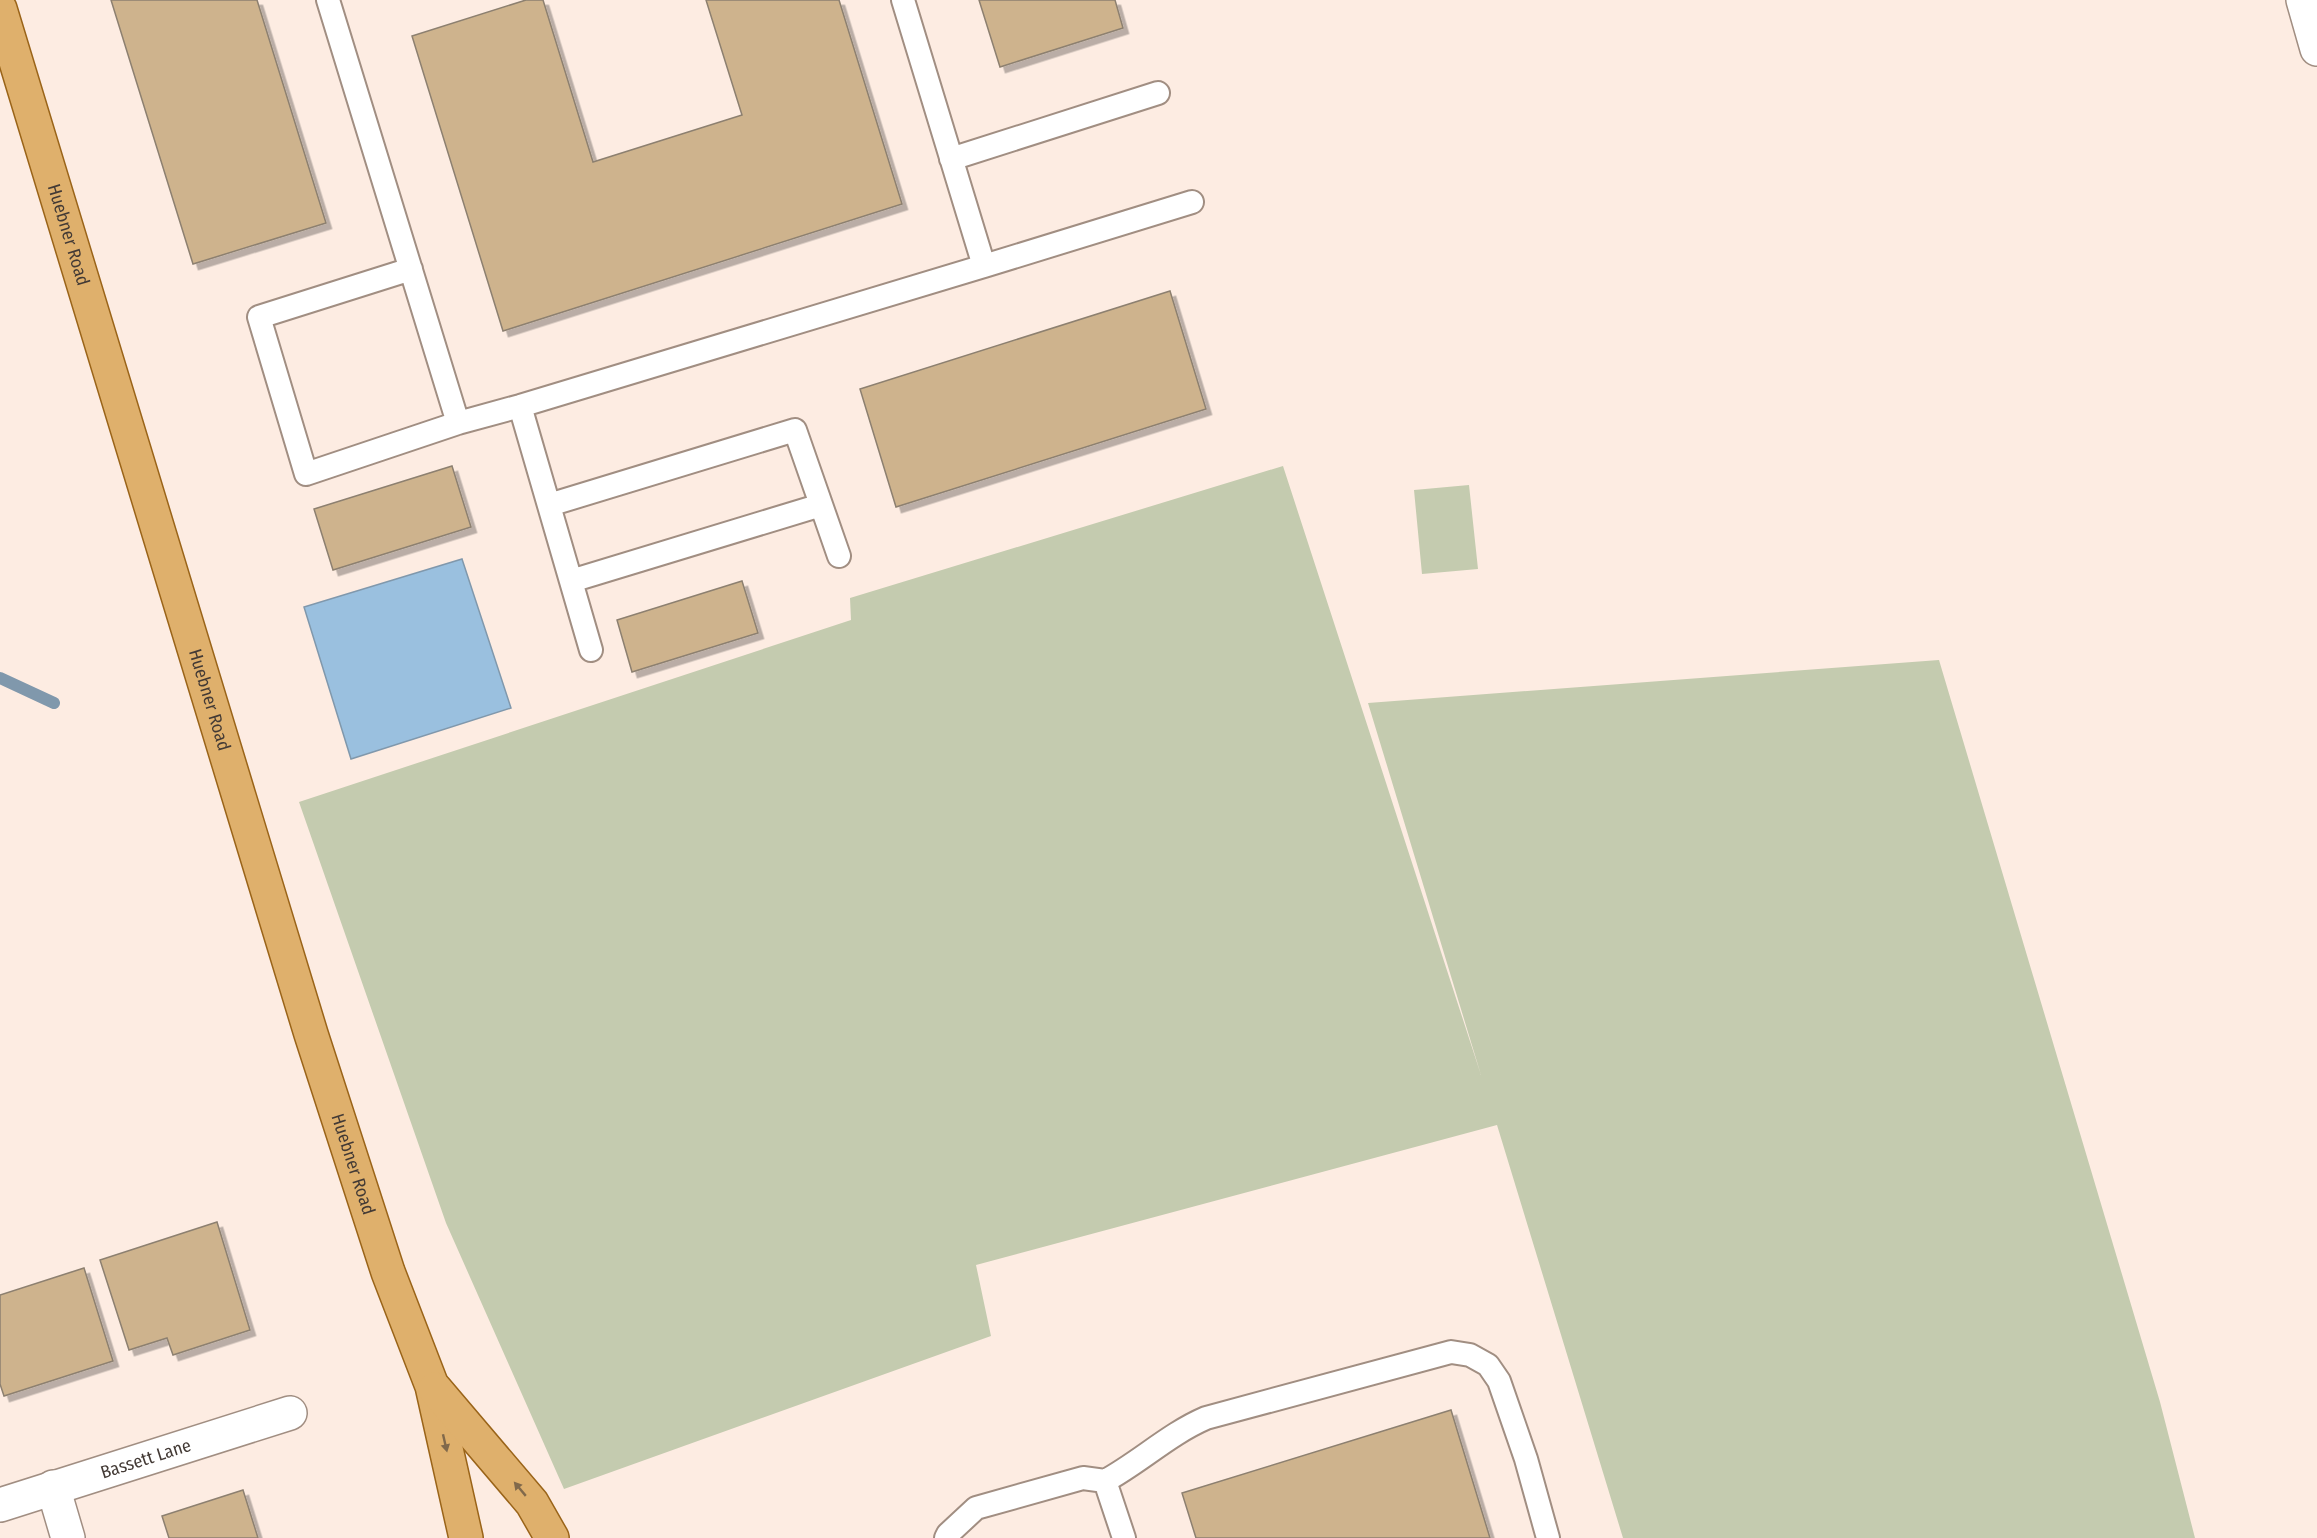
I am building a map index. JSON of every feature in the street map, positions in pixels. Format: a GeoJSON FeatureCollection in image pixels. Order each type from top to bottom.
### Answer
{"type":"FeatureCollection","features":[{"type":"Feature","properties":{"kind":"main road","name":"Huebner Road"},"geometry":{"type":"LineString","coordinates":[[0,9],[311,1034],[388,1272],[432,1386],[466,1538]]}},
{"type":"Feature","properties":{"kind":"main road","name":"Huebner Road"},"geometry":{"type":"LineString","coordinates":[[432,1386],[532,1503],[552,1538]]}},
{"type":"Feature","properties":{"kind":"street"},"geometry":{"type":"LineString","coordinates":[[2303,0],[2317,49]]}},
{"type":"Feature","properties":{"kind":"street","name":"Bassett Lane"},"geometry":{"type":"LineString","coordinates":[[0,1505],[290,1413]]}},
{"type":"Feature","properties":{"kind":"street"},"geometry":{"type":"LineString","coordinates":[[53,1487],[68,1538]]}},
{"type":"Feature","properties":{"kind":"lane"},"geometry":{"type":"LineString","coordinates":[[328,0],[458,423]]}},
{"type":"Feature","properties":{"kind":"lane"},"geometry":{"type":"LineString","coordinates":[[903,0],[984,266]]}},
{"type":"Feature","properties":{"kind":"lane"},"geometry":{"type":"LineString","coordinates":[[951,159],[1158,93]]}},
{"type":"Feature","properties":{"kind":"lane"},"geometry":{"type":"LineString","coordinates":[[411,269],[259,317],[306,474],[458,423],[1192,202]]}},
{"type":"Feature","properties":{"kind":"lane"},"geometry":{"type":"LineString","coordinates":[[520,406],[591,650]]}},
{"type":"Feature","properties":{"kind":"lane"},"geometry":{"type":"LineString","coordinates":[[549,505],[795,430],[839,556]]}},
{"type":"Feature","properties":{"kind":"lane"},"geometry":{"type":"LineString","coordinates":[[571,581],[821,505]]}},
{"type":"Feature","properties":{"kind":"lane"},"geometry":{"type":"LineString","coordinates":[[946,1538],[976,1508],[1083,1478],[1105,1481],[1126,1469],[1183,1428],[1206,1418],[1451,1352],[1470,1355],[1488,1365],[1499,1381],[1526,1459],[1548,1538]]}},
{"type":"Feature","properties":{"kind":"lane"},"geometry":{"type":"LineString","coordinates":[[1105,1481],[1124,1538]]}},
{"type":"Feature","properties":{"kind":"green space"},"geometry":{"type":"Polygon","coordinates":[[[1283,466],[1481,1075],[1368,703],[1939,660],[2160,1402],[2195,1538],[1623,1538],[1497,1125],[976,1265],[991,1336],[564,1489],[446,1223],[299,802],[851,620],[850,598],[1283,466]]]}},
{"type":"Feature","properties":{"kind":"green space"},"geometry":{"type":"Polygon","coordinates":[[[1469,485],[1478,569],[1422,574],[1414,490],[1469,485]]]}},
{"type":"Feature","properties":{"kind":"water"},"geometry":{"type":"Polygon","coordinates":[[[462,559],[511,708],[351,759],[304,607],[462,559]]]}},
{"type":"Feature","properties":{"kind":"building"},"geometry":{"type":"Polygon","coordinates":[[[111,0],[257,0],[326,223],[193,264],[111,0]]]}},
{"type":"Feature","properties":{"kind":"building"},"geometry":{"type":"Polygon","coordinates":[[[526,0],[543,0],[593,162],[742,115],[706,0],[839,0],[902,204],[503,331],[412,36],[526,0]]]}},
{"type":"Feature","properties":{"kind":"building"},"geometry":{"type":"Polygon","coordinates":[[[979,0],[1115,0],[1123,28],[1000,67],[979,0]]]}},
{"type":"Feature","properties":{"kind":"building"},"geometry":{"type":"Polygon","coordinates":[[[1170,291],[1206,409],[896,507],[860,389],[1170,291]]]}},
{"type":"Feature","properties":{"kind":"building"},"geometry":{"type":"Polygon","coordinates":[[[452,466],[471,527],[333,570],[314,509],[452,466]]]}},
{"type":"Feature","properties":{"kind":"building"},"geometry":{"type":"Polygon","coordinates":[[[742,581],[758,633],[632,672],[617,620],[742,581]]]}},
{"type":"Feature","properties":{"kind":"building"},"geometry":{"type":"Polygon","coordinates":[[[217,1222],[250,1330],[173,1355],[167,1338],[129,1350],[100,1260],[217,1222]]]}},
{"type":"Feature","properties":{"kind":"building"},"geometry":{"type":"Polygon","coordinates":[[[84,1268],[113,1361],[4,1396],[0,1384],[0,1295],[84,1268]]]}},
{"type":"Feature","properties":{"kind":"building"},"geometry":{"type":"Polygon","coordinates":[[[1451,1410],[1490,1538],[1196,1538],[1182,1493],[1451,1410]]]}},
{"type":"Feature","properties":{"kind":"building"},"geometry":{"type":"Polygon","coordinates":[[[243,1490],[258,1538],[169,1538],[162,1516],[243,1490]]]}},
{"type":"Feature","properties":{"kind":"waterway"},"geometry":{"type":"LineString","coordinates":[[0,678],[54,703]]}}]}
